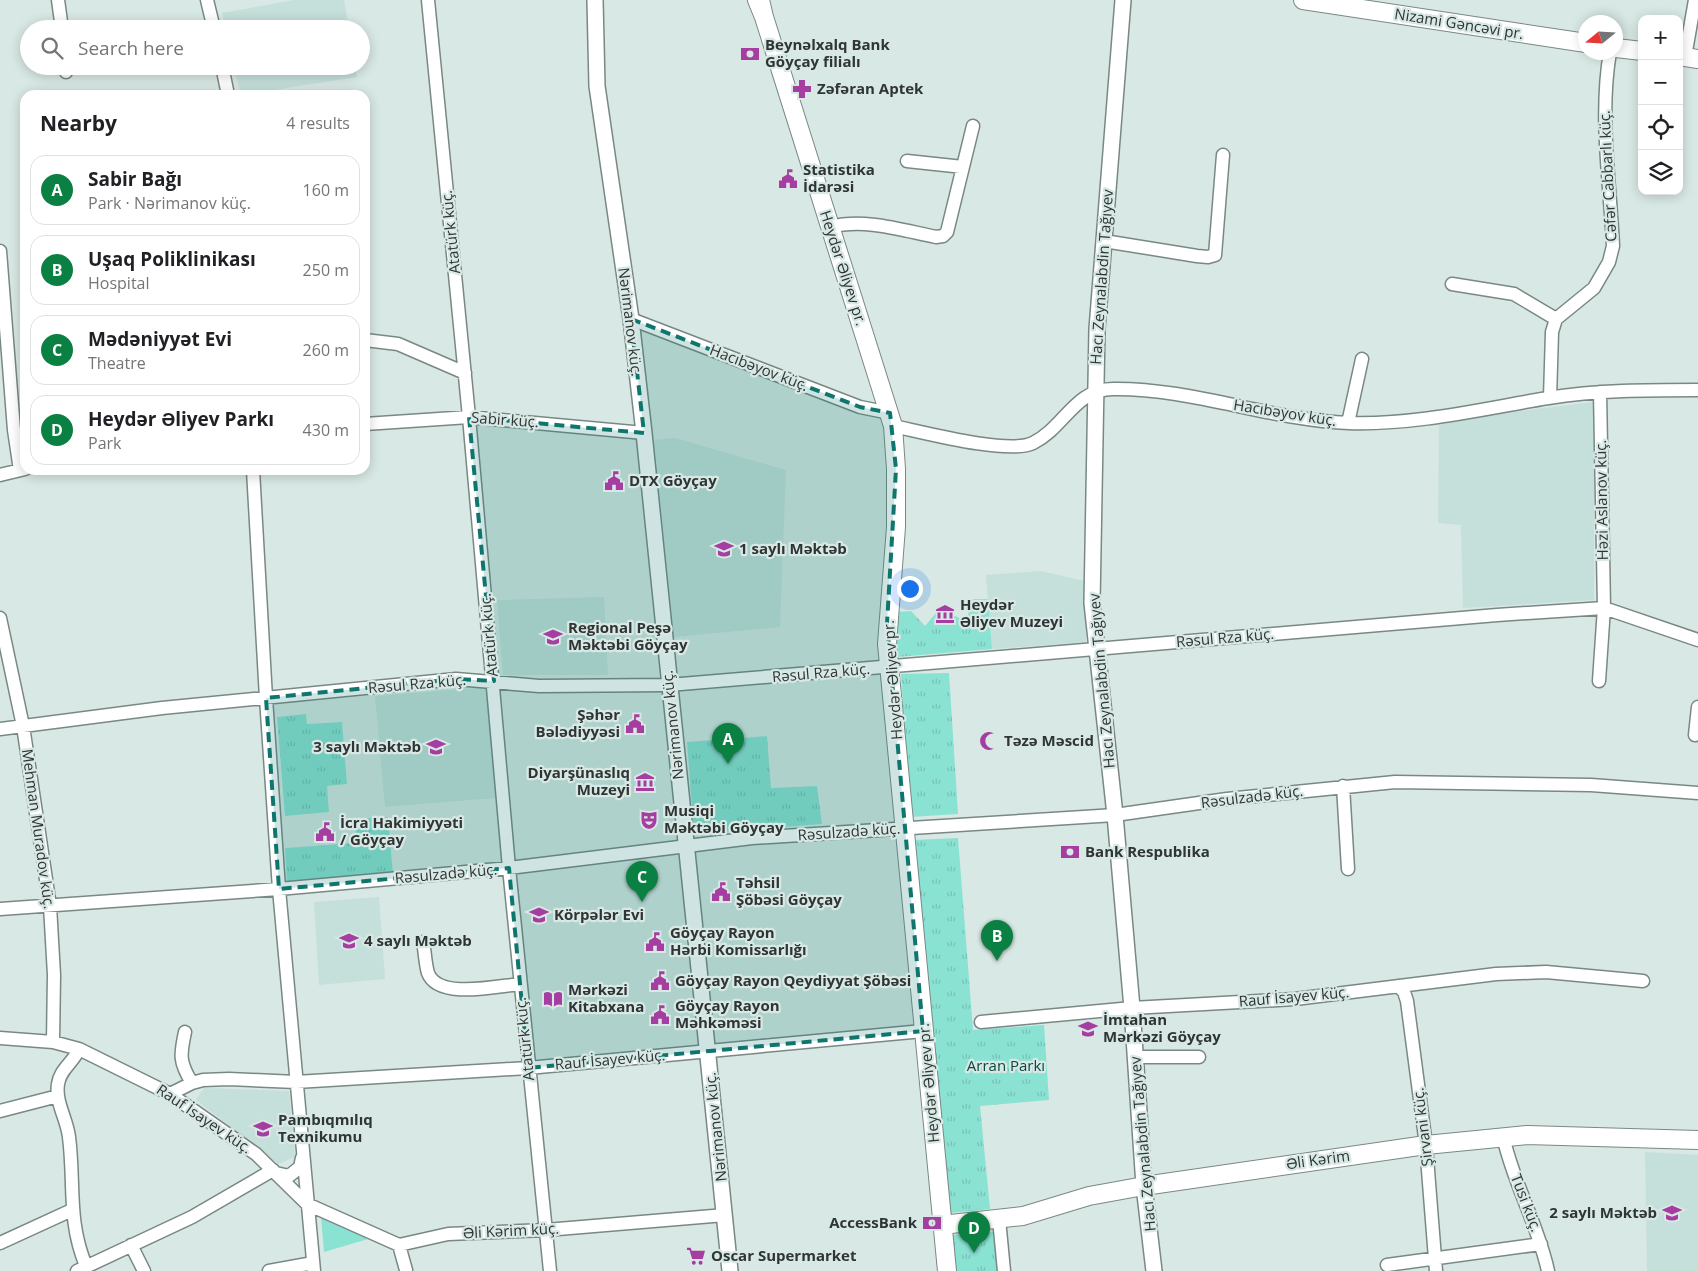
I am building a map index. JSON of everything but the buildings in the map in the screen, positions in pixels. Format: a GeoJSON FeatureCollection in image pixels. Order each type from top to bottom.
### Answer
{"type":"FeatureCollection","features":[{"type":"Feature","properties":{"kind":"main road","name":"Nizami Gəncəvi pr."},"geometry":{"type":"LineString","coordinates":[[1303,0],[1578,42]]}},
{"type":"Feature","properties":{"kind":"main road","name":"Heydər Əliyev pr."},"geometry":{"type":"LineString","coordinates":[[760,6],[891,419],[896,468],[896,526],[888,624],[889,667],[947,1271]]}},
{"type":"Feature","properties":{"kind":"main road"},"geometry":{"type":"LineString","coordinates":[[1623,49],[1638,51]]}},
{"type":"Feature","properties":{"kind":"main road","name":"Əli Kərim"},"geometry":{"type":"LineString","coordinates":[[942,1226],[1023,1216],[1089,1196],[1144,1186],[1426,1145],[1503,1136],[1698,1140]]}},
{"type":"Feature","properties":{"kind":"street"},"geometry":{"type":"LineString","coordinates":[[58,0],[61,20]]}},
{"type":"Feature","properties":{"kind":"street"},"geometry":{"type":"LineString","coordinates":[[207,0],[212,20]]}},
{"type":"Feature","properties":{"kind":"street","name":"Atatürk küç."},"geometry":{"type":"LineString","coordinates":[[428,0],[470,417],[528,1068],[550,1271]]}},
{"type":"Feature","properties":{"kind":"street","name":"Nərimanov küç."},"geometry":{"type":"LineString","coordinates":[[595,0],[597,86],[631,319],[644,433],[730,1271]]}},
{"type":"Feature","properties":{"kind":"street","name":"Hacı Zeynalabdin Tağıyev"},"geometry":{"type":"LineString","coordinates":[[1123,0],[1104,241],[1095,390],[1092,603],[1115,815],[1132,1008],[1144,1186],[1154,1271]]}},
{"type":"Feature","properties":{"kind":"street"},"geometry":{"type":"LineString","coordinates":[[1687,57],[1694,0]]}},
{"type":"Feature","properties":{"kind":"street","name":"Cəfər Cabbarlı küç."},"geometry":{"type":"LineString","coordinates":[[1556,319],[1594,288],[1609,262],[1613,246],[1604,88],[1609,60]]}},
{"type":"Feature","properties":{"kind":"street"},"geometry":{"type":"LineString","coordinates":[[224,75],[227,90]]}},
{"type":"Feature","properties":{"kind":"street"},"geometry":{"type":"LineString","coordinates":[[830,227],[848,222],[943,236],[947,232],[973,126]]}},
{"type":"Feature","properties":{"kind":"street"},"geometry":{"type":"LineString","coordinates":[[1104,241],[1197,256],[1208,257],[1216,254],[1223,155]]}},
{"type":"Feature","properties":{"kind":"street"},"geometry":{"type":"LineString","coordinates":[[907,161],[963,167]]}},
{"type":"Feature","properties":{"kind":"street"},"geometry":{"type":"LineString","coordinates":[[0,251],[14,430],[20,457]]}},
{"type":"Feature","properties":{"kind":"street"},"geometry":{"type":"LineString","coordinates":[[1452,284],[1514,294],[1556,319],[1552,332],[1550,398]]}},
{"type":"Feature","properties":{"kind":"street","name":"Hacıbəyov küç."},"geometry":{"type":"LineString","coordinates":[[631,319],[891,419],[968,442],[1023,446],[1032,444],[1043,436],[1095,390],[1163,391],[1298,417],[1348,423],[1397,422],[1430,418],[1550,398],[1600,392],[1639,389],[1698,390]]}},
{"type":"Feature","properties":{"kind":"street"},"geometry":{"type":"LineString","coordinates":[[370,341],[398,344],[465,373]]}},
{"type":"Feature","properties":{"kind":"street"},"geometry":{"type":"LineString","coordinates":[[1348,423],[1362,359]]}},
{"type":"Feature","properties":{"kind":"street","name":"Həzi Aslanov küç."},"geometry":{"type":"LineString","coordinates":[[1599,681],[1604,608],[1600,392]]}},
{"type":"Feature","properties":{"kind":"street","name":"Sabir küç."},"geometry":{"type":"LineString","coordinates":[[370,424],[470,417],[644,433]]}},
{"type":"Feature","properties":{"kind":"street"},"geometry":{"type":"LineString","coordinates":[[0,476],[20,471]]}},
{"type":"Feature","properties":{"kind":"street"},"geometry":{"type":"LineString","coordinates":[[254,475],[266,698],[280,889],[302,1158],[314,1267],[269,1271]]}},
{"type":"Feature","properties":{"kind":"street","name":"Rəsul Rza küç."},"geometry":{"type":"LineString","coordinates":[[0,729],[162,708],[456,679],[539,686],[669,685],[1497,614],[1604,608],[1698,640]]}},
{"type":"Feature","properties":{"kind":"street","name":"Mehman Muradov küç."},"geometry":{"type":"LineString","coordinates":[[0,618],[23,726],[50,906],[54,975],[53,1042]]}},
{"type":"Feature","properties":{"kind":"street"},"geometry":{"type":"LineString","coordinates":[[1695,735],[1698,707]]}},
{"type":"Feature","properties":{"kind":"street","name":"Rəsulzadə küç."},"geometry":{"type":"LineString","coordinates":[[0,908],[280,889],[509,868],[752,838],[1115,815],[1227,799],[1343,786],[1436,781],[1591,785],[1698,793]]}},
{"type":"Feature","properties":{"kind":"street"},"geometry":{"type":"LineString","coordinates":[[1343,786],[1348,869]]}},
{"type":"Feature","properties":{"kind":"street"},"geometry":{"type":"LineString","coordinates":[[423,942],[428,973],[443,988],[457,989],[520,984]]}},
{"type":"Feature","properties":{"kind":"street","name":"Rauf İsayev küç."},"geometry":{"type":"LineString","coordinates":[[981,1022],[1132,1008],[1295,999],[1523,972],[1643,981]]}},
{"type":"Feature","properties":{"kind":"street","name":"Şirvani küç."},"geometry":{"type":"LineString","coordinates":[[1398,986],[1404,992],[1407,1001],[1426,1145],[1436,1265]]}},
{"type":"Feature","properties":{"kind":"street","name":"Rauf İsayev küç."},"geometry":{"type":"LineString","coordinates":[[192,1082],[229,1079],[296,1082],[528,1068],[923,1031]]}},
{"type":"Feature","properties":{"kind":"street"},"geometry":{"type":"LineString","coordinates":[[170,1094],[192,1082],[182,1068],[180,1056],[185,1032]]}},
{"type":"Feature","properties":{"kind":"street","name":"Rauf İsayev küç."},"geometry":{"type":"LineString","coordinates":[[0,1038],[53,1042],[79,1049],[170,1094],[256,1154],[307,1204]]}},
{"type":"Feature","properties":{"kind":"street"},"geometry":{"type":"LineString","coordinates":[[79,1049],[74,1059],[60,1074],[58,1096],[69,1138],[72,1210],[80,1251],[81,1268],[192,1217],[275,1172],[289,1176],[300,1167],[302,1158]]}},
{"type":"Feature","properties":{"kind":"street"},"geometry":{"type":"LineString","coordinates":[[1135,1057],[1199,1057]]}},
{"type":"Feature","properties":{"kind":"street"},"geometry":{"type":"LineString","coordinates":[[0,1111],[58,1096]]}},
{"type":"Feature","properties":{"kind":"street","name":"Tusi küç."},"geometry":{"type":"LineString","coordinates":[[1503,1136],[1510,1164],[1541,1244],[1548,1271]]}},
{"type":"Feature","properties":{"kind":"street"},"geometry":{"type":"LineString","coordinates":[[307,1204],[398,1244],[406,1270]]}},
{"type":"Feature","properties":{"kind":"street"},"geometry":{"type":"LineString","coordinates":[[0,1243],[72,1210]]}},
{"type":"Feature","properties":{"kind":"street","name":"Əli Kərim küç."},"geometry":{"type":"LineString","coordinates":[[398,1244],[405,1245],[448,1234],[546,1230],[725,1215]]}},
{"type":"Feature","properties":{"kind":"street"},"geometry":{"type":"LineString","coordinates":[[999,1219],[1004,1271]]}},
{"type":"Feature","properties":{"kind":"street"},"geometry":{"type":"LineString","coordinates":[[1387,1265],[1436,1265],[1541,1244]]}},
{"type":"Feature","properties":{"kind":"street"},"geometry":{"type":"LineString","coordinates":[[131,1245],[144,1271]]}},
{"type":"Feature","properties":{"kind":"highlighted area"},"geometry":{"type":"Polygon","coordinates":[[[631,319],[860,407],[890,413],[896,469],[887,624],[923,1031],[528,1068],[509,868],[279,889],[266,698],[456,679],[494,681],[469,417],[644,433],[631,319]]]}},
{"type":"Feature","properties":{"kind":"shaded area"},"geometry":{"type":"Polygon","coordinates":[[[295,0],[344,0],[347,20],[224,20],[222,13],[295,0]]]}},
{"type":"Feature","properties":{"kind":"shaded area"},"geometry":{"type":"Polygon","coordinates":[[[236,75],[357,75],[357,77],[273,90],[240,90],[236,75]]]}},
{"type":"Feature","properties":{"kind":"shaded area"},"geometry":{"type":"Polygon","coordinates":[[[1594,402],[1594,600],[1463,608],[1461,525],[1438,523],[1439,425],[1496,414],[1594,402]]]}},
{"type":"Feature","properties":{"kind":"shaded area","name":"1 saylı Məktəb"},"geometry":{"type":"Polygon","coordinates":[[[675,438],[786,470],[780,627],[674,637],[654,440],[675,438]]]}},
{"type":"Feature","properties":{"kind":"shaded area"},"geometry":{"type":"Polygon","coordinates":[[[1041,571],[1084,581],[1086,642],[992,649],[986,575],[1041,571]]]}},
{"type":"Feature","properties":{"kind":"shaded area","name":"Regional Peşə Məktəbi Göyçay"},"geometry":{"type":"Polygon","coordinates":[[[604,597],[608,675],[503,675],[497,600],[604,597]]]}},
{"type":"Feature","properties":{"kind":"shaded area","name":"3 saylı Məktəb"},"geometry":{"type":"Polygon","coordinates":[[[488,687],[495,798],[385,807],[375,696],[488,687]]]}},
{"type":"Feature","properties":{"kind":"shaded area","name":"4 saylı Məktəb"},"geometry":{"type":"Polygon","coordinates":[[[379,897],[385,979],[319,985],[314,902],[379,897]]]}},
{"type":"Feature","properties":{"kind":"shaded area","name":"Pambıqmılıq Texnikumu"},"geometry":{"type":"Polygon","coordinates":[[[204,1088],[289,1091],[295,1157],[278,1164],[196,1100],[204,1088]]]}},
{"type":"Feature","properties":{"kind":"shaded area","name":"2 saylı Məktəb"},"geometry":{"type":"Polygon","coordinates":[[[1645,1152],[1698,1155],[1698,1271],[1647,1271],[1645,1152]]]}},
{"type":"Feature","properties":{"kind":"green space"},"geometry":{"type":"Polygon","coordinates":[[[973,599],[988,599],[992,649],[897,657],[897,612],[911,611],[925,626],[936,613],[944,624],[953,615],[966,621],[973,599]]]}},
{"type":"Feature","properties":{"kind":"green space"},"geometry":{"type":"Polygon","coordinates":[[[949,673],[958,814],[910,817],[901,674],[949,673]]]}},
{"type":"Feature","properties":{"kind":"green space"},"geometry":{"type":"Polygon","coordinates":[[[306,714],[307,724],[342,722],[347,784],[327,786],[329,812],[285,816],[277,717],[306,714]]]}},
{"type":"Feature","properties":{"kind":"green space"},"geometry":{"type":"Polygon","coordinates":[[[767,736],[771,788],[817,786],[822,824],[694,834],[687,742],[767,736]]]}},
{"type":"Feature","properties":{"kind":"green space"},"geometry":{"type":"Polygon","coordinates":[[[388,817],[393,874],[287,883],[285,848],[356,843],[355,819],[388,817]]]}},
{"type":"Feature","properties":{"kind":"green space","name":"Arran Parkı"},"geometry":{"type":"Polygon","coordinates":[[[958,838],[973,1030],[1044,1025],[1049,1100],[980,1106],[990,1209],[950,1213],[914,840],[958,838]]]}},
{"type":"Feature","properties":{"kind":"green space"},"geometry":{"type":"Polygon","coordinates":[[[321,1218],[368,1239],[324,1252],[321,1218]]]}},
{"type":"Feature","properties":{"kind":"green space"},"geometry":{"type":"Polygon","coordinates":[[[994,1232],[997,1271],[954,1271],[950,1235],[994,1232]]]}},
{"type":"Feature","properties":{"kind":"place","name":"Beynəlxalq Bank Göyçay filialı"},"geometry":{"type":"Point","coordinates":[750,54]}},
{"type":"Feature","properties":{"kind":"place","name":"Zəfəran Aptek"},"geometry":{"type":"Point","coordinates":[802,89]}},
{"type":"Feature","properties":{"kind":"place","name":"Statistika İdarəsi"},"geometry":{"type":"Point","coordinates":[788,179]}},
{"type":"Feature","properties":{"kind":"place","name":"DTX Göyçay"},"geometry":{"type":"Point","coordinates":[614,481]}},
{"type":"Feature","properties":{"kind":"place","name":"1 saylı Məktəb"},"geometry":{"type":"Point","coordinates":[724,549]}},
{"type":"Feature","properties":{"kind":"place","name":"Heydər Əliyev Muzeyi"},"geometry":{"type":"Point","coordinates":[945,614]}},
{"type":"Feature","properties":{"kind":"place","name":"Regional Peşə Məktəbi Göyçay"},"geometry":{"type":"Point","coordinates":[553,637]}},
{"type":"Feature","properties":{"kind":"place","name":"Şəhər Bələdiyyəsi"},"geometry":{"type":"Point","coordinates":[635,724]}},
{"type":"Feature","properties":{"kind":"place","name":"Təzə Məscid"},"geometry":{"type":"Point","coordinates":[989,741]}},
{"type":"Feature","properties":{"kind":"place","name":"3 saylı Məktəb"},"geometry":{"type":"Point","coordinates":[436,747]}},
{"type":"Feature","properties":{"kind":"place","name":"Sabir Bağı"},"geometry":{"type":"Point","coordinates":[728,764]}},
{"type":"Feature","properties":{"kind":"place","name":"Diyarşünaslıq Muzeyi"},"geometry":{"type":"Point","coordinates":[645,782]}},
{"type":"Feature","properties":{"kind":"place","name":"Musiqi Məktəbi Göyçay"},"geometry":{"type":"Point","coordinates":[649,820]}},
{"type":"Feature","properties":{"kind":"place","name":"İcra Hakimiyyəti / Göyçay"},"geometry":{"type":"Point","coordinates":[325,832]}},
{"type":"Feature","properties":{"kind":"place","name":"Bank Respublika"},"geometry":{"type":"Point","coordinates":[1070,852]}},
{"type":"Feature","properties":{"kind":"place","name":"Təhsil Şöbəsi Göyçay"},"geometry":{"type":"Point","coordinates":[721,892]}},
{"type":"Feature","properties":{"kind":"place","name":"Mədəniyyət Evi"},"geometry":{"type":"Point","coordinates":[642,902]}},
{"type":"Feature","properties":{"kind":"place","name":"Körpələr Evi"},"geometry":{"type":"Point","coordinates":[539,915]}},
{"type":"Feature","properties":{"kind":"place","name":"4 saylı Məktəb"},"geometry":{"type":"Point","coordinates":[349,941]}},
{"type":"Feature","properties":{"kind":"place","name":"Göyçay Rayon Hərbi Komissarlığı"},"geometry":{"type":"Point","coordinates":[655,942]}},
{"type":"Feature","properties":{"kind":"place","name":"Uşaq Poliklinikası"},"geometry":{"type":"Point","coordinates":[997,961]}},
{"type":"Feature","properties":{"kind":"place","name":"Göyçay Rayon Qeydiyyat Şöbəsi"},"geometry":{"type":"Point","coordinates":[660,981]}},
{"type":"Feature","properties":{"kind":"place","name":"Mərkəzi Kitabxana"},"geometry":{"type":"Point","coordinates":[553,999]}},
{"type":"Feature","properties":{"kind":"place","name":"Göyçay Rayon Məhkəməsi"},"geometry":{"type":"Point","coordinates":[660,1015]}},
{"type":"Feature","properties":{"kind":"place","name":"İmtahan Mərkəzi Göyçay"},"geometry":{"type":"Point","coordinates":[1088,1029]}},
{"type":"Feature","properties":{"kind":"place","name":"Pambıqmılıq Texnikumu"},"geometry":{"type":"Point","coordinates":[263,1129]}},
{"type":"Feature","properties":{"kind":"place","name":"2 saylı Məktəb"},"geometry":{"type":"Point","coordinates":[1672,1213]}},
{"type":"Feature","properties":{"kind":"place","name":"AccessBank"},"geometry":{"type":"Point","coordinates":[932,1223]}},
{"type":"Feature","properties":{"kind":"place","name":"Heydər Əliyev Parkı"},"geometry":{"type":"Point","coordinates":[974,1253]}},
{"type":"Feature","properties":{"kind":"place","name":"Oscar Supermarket"},"geometry":{"type":"Point","coordinates":[696,1256]}}]}
